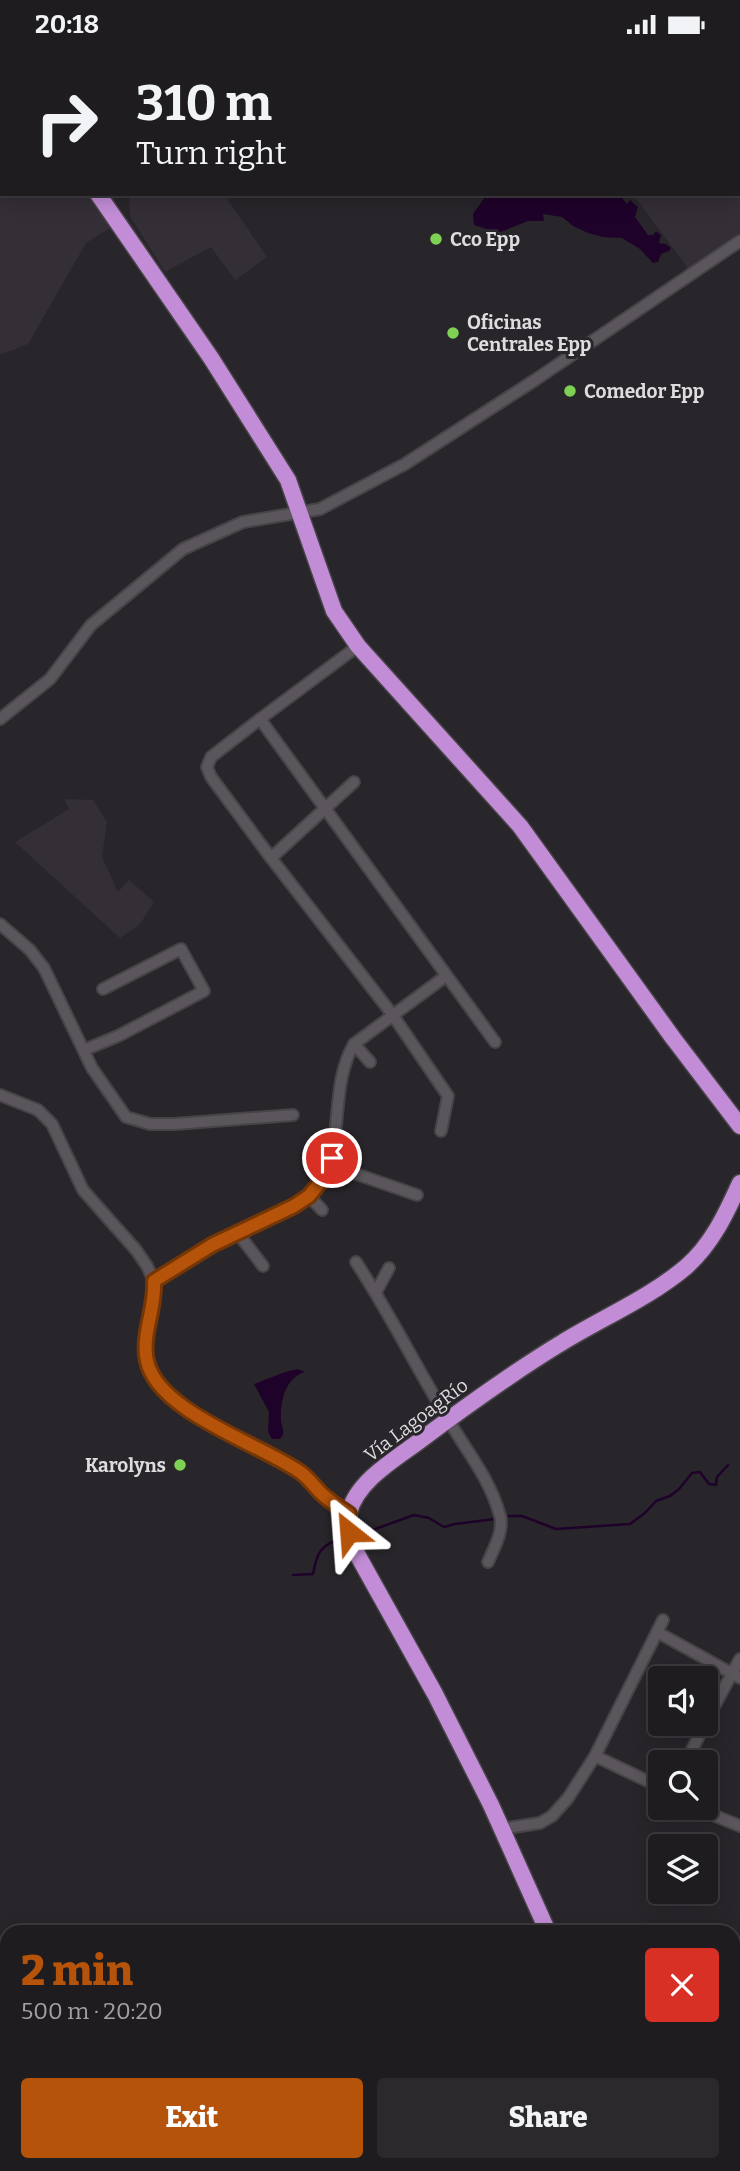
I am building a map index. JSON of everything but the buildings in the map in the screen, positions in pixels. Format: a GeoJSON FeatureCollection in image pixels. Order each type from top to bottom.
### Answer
{"type":"FeatureCollection","features":[{"type":"Feature","properties":{"kind":"highway"},"geometry":{"type":"LineString","coordinates":[[99,196],[245,411],[288,480],[334,611],[358,646],[520,826],[740,1126]]}},
{"type":"Feature","properties":{"kind":"highway","name":"Vía LagoagRío"},"geometry":{"type":"LineString","coordinates":[[349,1514],[357,1495],[393,1460],[533,1360],[613,1315],[685,1267],[713,1236],[740,1183]]}},
{"type":"Feature","properties":{"kind":"highway"},"geometry":{"type":"LineString","coordinates":[[349,1514],[349,1532],[358,1554],[429,1683],[491,1805],[545,1925]]}},
{"type":"Feature","properties":{"kind":"street"},"geometry":{"type":"LineString","coordinates":[[0,719],[50,679],[91,625],[183,549],[243,522],[320,509],[405,464],[740,241]]}},
{"type":"Feature","properties":{"kind":"street"},"geometry":{"type":"LineString","coordinates":[[358,646],[211,757],[207,767],[271,858],[392,1014],[448,1096],[441,1131]]}},
{"type":"Feature","properties":{"kind":"street"},"geometry":{"type":"LineString","coordinates":[[260,719],[495,1042]]}},
{"type":"Feature","properties":{"kind":"street"},"geometry":{"type":"LineString","coordinates":[[271,858],[354,782]]}},
{"type":"Feature","properties":{"kind":"street"},"geometry":{"type":"LineString","coordinates":[[0,924],[30,950],[44,968],[84,1050],[126,1117],[150,1124],[174,1124],[293,1115]]}},
{"type":"Feature","properties":{"kind":"street"},"geometry":{"type":"LineString","coordinates":[[84,1050],[118,1037],[204,992],[181,949],[103,989]]}},
{"type":"Feature","properties":{"kind":"street"},"geometry":{"type":"LineString","coordinates":[[154,1281],[237,1232],[294,1206],[320,1186],[330,1165],[343,1071],[354,1044],[446,976]]}},
{"type":"Feature","properties":{"kind":"street"},"geometry":{"type":"LineString","coordinates":[[354,1044],[370,1062]]}},
{"type":"Feature","properties":{"kind":"street"},"geometry":{"type":"LineString","coordinates":[[0,1095],[38,1110],[52,1123],[83,1190],[136,1250],[154,1281],[155,1294],[146,1346],[147,1362],[167,1394],[187,1411],[301,1473],[323,1496],[349,1514]]}},
{"type":"Feature","properties":{"kind":"street"},"geometry":{"type":"LineString","coordinates":[[330,1165],[417,1195]]}},
{"type":"Feature","properties":{"kind":"street"},"geometry":{"type":"LineString","coordinates":[[309,1196],[322,1210]]}},
{"type":"Feature","properties":{"kind":"street"},"geometry":{"type":"LineString","coordinates":[[237,1232],[263,1266]]}},
{"type":"Feature","properties":{"kind":"street"},"geometry":{"type":"LineString","coordinates":[[356,1262],[376,1292],[448,1420],[478,1465],[501,1518],[498,1542],[488,1562]]}},
{"type":"Feature","properties":{"kind":"street"},"geometry":{"type":"LineString","coordinates":[[376,1292],[389,1268]]}},
{"type":"Feature","properties":{"kind":"street"},"geometry":{"type":"LineString","coordinates":[[500,1829],[540,1823],[552,1816],[568,1798],[595,1756],[663,1620]]}},
{"type":"Feature","properties":{"kind":"street"},"geometry":{"type":"LineString","coordinates":[[657,1632],[737,1677]]}},
{"type":"Feature","properties":{"kind":"street"},"geometry":{"type":"LineString","coordinates":[[718,1704],[737,1677],[740,1659]]}},
{"type":"Feature","properties":{"kind":"street"},"geometry":{"type":"LineString","coordinates":[[595,1756],[648,1781]]}},
{"type":"Feature","properties":{"kind":"street"},"geometry":{"type":"LineString","coordinates":[[718,1817],[740,1826]]}},
{"type":"Feature","properties":{"kind":"shaded area"},"geometry":{"type":"Polygon","coordinates":[[[0,196],[92,196],[113,226],[86,243],[28,344],[0,355],[0,196]]]}},
{"type":"Feature","properties":{"kind":"shaded area"},"geometry":{"type":"Polygon","coordinates":[[[129,196],[225,196],[267,257],[235,280],[211,247],[165,272],[130,216],[129,196]]]}},
{"type":"Feature","properties":{"kind":"shaded area"},"geometry":{"type":"Polygon","coordinates":[[[486,196],[621,196],[627,204],[630,200],[638,207],[635,217],[648,235],[653,235],[656,231],[661,235],[659,243],[671,248],[661,254],[658,262],[653,263],[640,249],[622,238],[588,233],[562,217],[543,214],[544,221],[528,221],[498,233],[474,225],[473,214],[486,196]]]}},
{"type":"Feature","properties":{"kind":"shaded area"},"geometry":{"type":"Polygon","coordinates":[[[634,196],[740,196],[740,243],[693,275],[634,196]]]}},
{"type":"Feature","properties":{"kind":"shaded area"},"geometry":{"type":"Polygon","coordinates":[[[64,799],[93,800],[107,822],[102,857],[118,892],[129,880],[154,902],[140,924],[120,938],[15,842],[69,809],[64,799]]]}},
{"type":"Feature","properties":{"kind":"shaded area"},"geometry":{"type":"Polygon","coordinates":[[[298,1369],[305,1372],[293,1379],[283,1398],[283,1435],[280,1439],[272,1439],[268,1432],[269,1412],[254,1384],[298,1369]]]}},
{"type":"Feature","properties":{"kind":"waterway"},"geometry":{"type":"LineString","coordinates":[[509,1516],[522,1516],[556,1529],[630,1524],[656,1501],[679,1489],[692,1473],[700,1472],[709,1484],[716,1485],[717,1477],[728,1465]]}},
{"type":"Feature","properties":{"kind":"waterway"},"geometry":{"type":"LineString","coordinates":[[364,1533],[414,1515],[429,1518],[444,1527],[495,1519]]}},
{"type":"Feature","properties":{"kind":"waterway"},"geometry":{"type":"LineString","coordinates":[[293,1575],[313,1574],[321,1550],[335,1541]]}},
{"type":"Feature","properties":{"kind":"place","name":"Cco Epp"},"geometry":{"type":"Point","coordinates":[436,239]}},
{"type":"Feature","properties":{"kind":"place","name":"Oficinas Centrales Epp"},"geometry":{"type":"Point","coordinates":[453,333]}},
{"type":"Feature","properties":{"kind":"place","name":"Comedor Epp"},"geometry":{"type":"Point","coordinates":[570,391]}},
{"type":"Feature","properties":{"kind":"place","name":"Karolyns"},"geometry":{"type":"Point","coordinates":[180,1465]}},
{"type":"Feature","properties":{"kind":"route"},"geometry":{"type":"LineString","coordinates":[[332,1158],[320,1186],[309,1196],[294,1206],[212,1245],[154,1281],[155,1294],[146,1346],[147,1362],[167,1394],[187,1411],[301,1473],[323,1496],[349,1514],[349,1532]]}}]}
